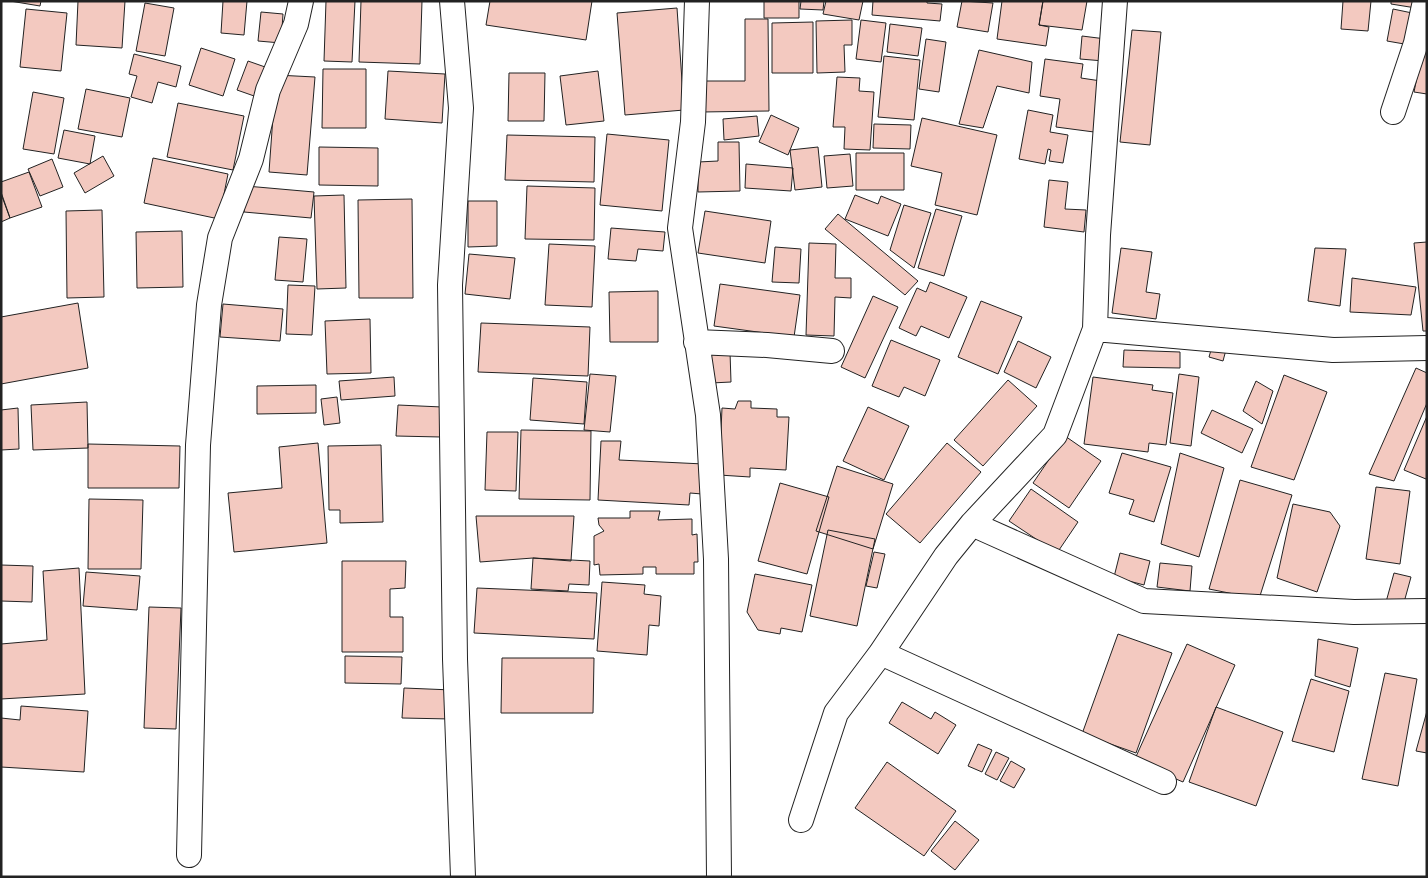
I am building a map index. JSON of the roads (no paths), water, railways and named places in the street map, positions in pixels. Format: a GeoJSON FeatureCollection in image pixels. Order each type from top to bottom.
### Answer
{"type":"FeatureCollection","features":[{"type":"Feature","properties":{"kind":"street"},"geometry":{"type":"LineString","coordinates":[[189,855],[198,445],[209,305],[220,238],[252,159],[268,90],[296,24],[302,1]]}},
{"type":"Feature","properties":{"kind":"street"},"geometry":{"type":"LineString","coordinates":[[452,1],[461,108],[450,285],[455,659],[464,877]]}},
{"type":"Feature","properties":{"kind":"street"},"geometry":{"type":"LineString","coordinates":[[697,1],[693,122],[680,228],[708,415],[716,559],[719,877]]}},
{"type":"Feature","properties":{"kind":"street"},"geometry":{"type":"LineString","coordinates":[[801,820],[836,713],[881,653],[946,556],[972,524],[1055,435],[1095,329],[1098,234],[1115,1]]}},
{"type":"Feature","properties":{"kind":"street"},"geometry":{"type":"LineString","coordinates":[[1393,112],[1416,43],[1425,1]]}},
{"type":"Feature","properties":{"kind":"street"},"geometry":{"type":"LineString","coordinates":[[1095,329],[1333,350],[1427,348]]}},
{"type":"Feature","properties":{"kind":"street"},"geometry":{"type":"LineString","coordinates":[[696,342],[767,344],[832,351]]}},
{"type":"Feature","properties":{"kind":"street"},"geometry":{"type":"LineString","coordinates":[[972,524],[1144,601],[1354,612],[1427,612]]}},
{"type":"Feature","properties":{"kind":"street"},"geometry":{"type":"LineString","coordinates":[[881,653],[1164,782]]}}]}
